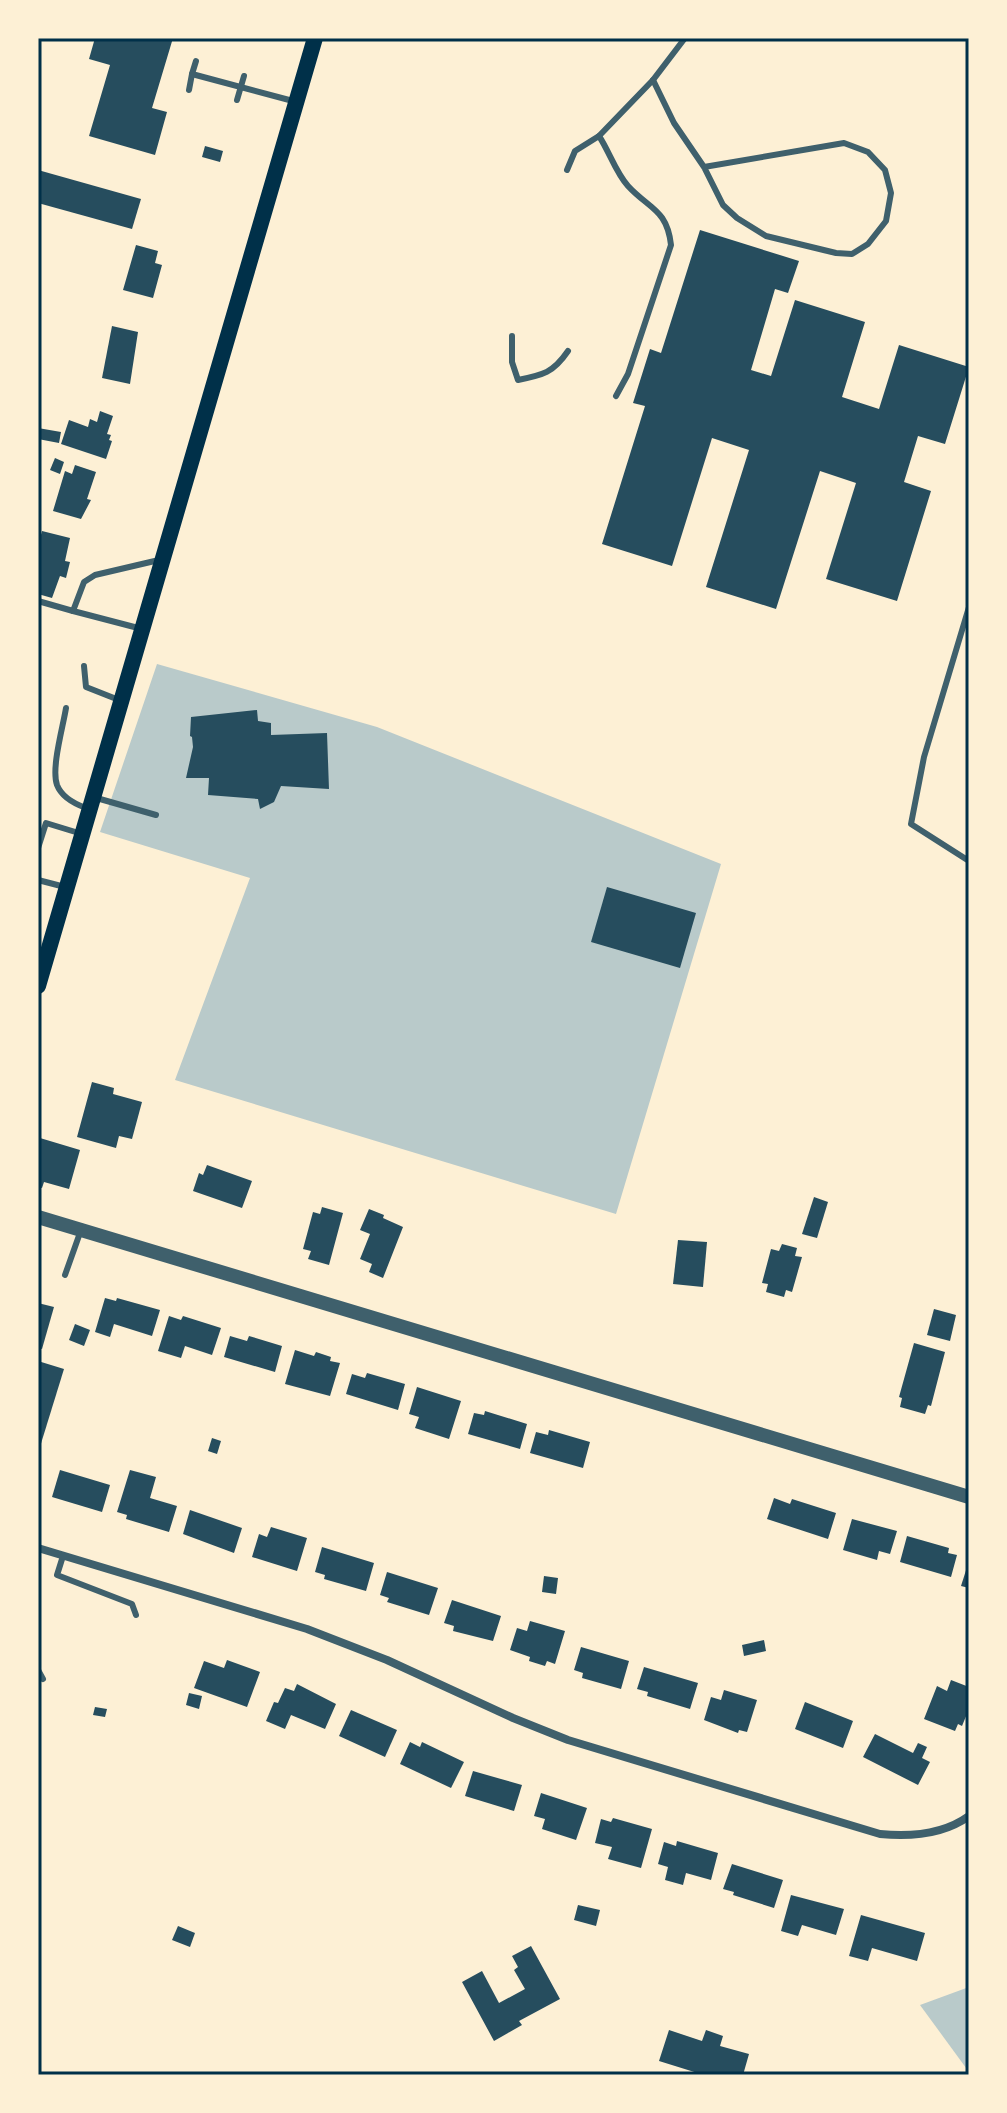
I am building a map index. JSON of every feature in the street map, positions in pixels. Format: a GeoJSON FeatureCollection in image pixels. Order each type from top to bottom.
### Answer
{"type":"FeatureCollection","features":[{"type":"Feature","properties":{"kind":"main road"},"geometry":{"type":"LineString","coordinates":[[38,986],[44,944],[67,888],[315,38]]}},
{"type":"Feature","properties":{"kind":"street"},"geometry":{"type":"LineString","coordinates":[[38,1217],[969,1497]]}},
{"type":"Feature","properties":{"kind":"street"},"geometry":{"type":"LineString","coordinates":[[38,1548],[307,1629],[387,1660],[568,1740],[880,1834],[904,1836],[935,1832],[969,1816]]}},
{"type":"Feature","properties":{"kind":"lane"},"geometry":{"type":"LineString","coordinates":[[567,170],[575,151],[599,136],[653,80],[685,38]]}},
{"type":"Feature","properties":{"kind":"lane"},"geometry":{"type":"LineString","coordinates":[[189,90],[196,61]]}},
{"type":"Feature","properties":{"kind":"lane"},"geometry":{"type":"LineString","coordinates":[[192,74],[296,102]]}},
{"type":"Feature","properties":{"kind":"lane"},"geometry":{"type":"LineString","coordinates":[[237,100],[244,76]]}},
{"type":"Feature","properties":{"kind":"lane"},"geometry":{"type":"LineString","coordinates":[[653,80],[674,123],[704,167],[723,205],[766,236],[852,254],[868,244],[886,221],[891,193],[885,170],[868,152],[844,143],[704,167]]}},
{"type":"Feature","properties":{"kind":"lane"},"geometry":{"type":"LineString","coordinates":[[599,136],[626,184],[656,210],[669,227],[671,245],[628,374],[616,396]]}},
{"type":"Feature","properties":{"kind":"lane"},"geometry":{"type":"LineString","coordinates":[[512,336],[512,362],[518,380],[542,375],[558,367],[568,351]]}},
{"type":"Feature","properties":{"kind":"lane"},"geometry":{"type":"LineString","coordinates":[[73,611],[84,582],[95,575],[163,559]]}},
{"type":"Feature","properties":{"kind":"lane"},"geometry":{"type":"LineString","coordinates":[[38,601],[143,629]]}},
{"type":"Feature","properties":{"kind":"lane"},"geometry":{"type":"LineString","coordinates":[[969,607],[924,757],[911,824],[969,861]]}},
{"type":"Feature","properties":{"kind":"lane"},"geometry":{"type":"LineString","coordinates":[[84,666],[86,687],[121,701]]}},
{"type":"Feature","properties":{"kind":"lane"},"geometry":{"type":"LineString","coordinates":[[66,708],[57,762],[57,785],[71,803],[92,803],[156,815]]}},
{"type":"Feature","properties":{"kind":"lane"},"geometry":{"type":"LineString","coordinates":[[38,848],[42,821],[83,834]]}},
{"type":"Feature","properties":{"kind":"lane"},"geometry":{"type":"LineString","coordinates":[[38,880],[67,888]]}},
{"type":"Feature","properties":{"kind":"lane"},"geometry":{"type":"LineString","coordinates":[[65,1275],[81,1230]]}},
{"type":"Feature","properties":{"kind":"lane"},"geometry":{"type":"LineString","coordinates":[[63,1556],[57,1575],[132,1604],[136,1615]]}},
{"type":"Feature","properties":{"kind":"lane"},"geometry":{"type":"LineString","coordinates":[[38,1670],[43,1679]]}},
{"type":"Feature","properties":{"kind":"shaded area"},"geometry":{"type":"Polygon","coordinates":[[[157,664],[377,727],[721,864],[616,1214],[175,1080],[250,878],[100,832],[157,664]]]}},
{"type":"Feature","properties":{"kind":"shaded area"},"geometry":{"type":"Polygon","coordinates":[[[969,1987],[969,2072],[920,2005],[969,1987]]]}},
{"type":"Feature","properties":{"kind":"building"},"geometry":{"type":"Polygon","coordinates":[[[95,38],[173,38],[152,108],[167,112],[155,155],[89,136],[110,65],[89,59],[95,38]]]}},
{"type":"Feature","properties":{"kind":"building"},"geometry":{"type":"Polygon","coordinates":[[[205,146],[223,151],[220,162],[202,157],[205,146]]]}},
{"type":"Feature","properties":{"kind":"building"},"geometry":{"type":"Polygon","coordinates":[[[38,170],[141,199],[132,229],[38,203],[38,170]]]}},
{"type":"Feature","properties":{"kind":"building"},"geometry":{"type":"Polygon","coordinates":[[[700,230],[799,261],[788,293],[775,289],[751,370],[771,376],[795,300],[865,322],[842,397],[879,409],[899,345],[969,367],[945,444],[918,436],[904,482],[931,491],[897,601],[826,579],[856,483],[820,471],[776,609],[706,587],[749,450],[712,438],[672,566],[602,544],[645,406],[633,403],[650,349],[661,353],[700,230]]]}},
{"type":"Feature","properties":{"kind":"building"},"geometry":{"type":"Polygon","coordinates":[[[136,245],[158,251],[155,263],[162,265],[153,298],[123,290],[136,245]]]}},
{"type":"Feature","properties":{"kind":"building"},"geometry":{"type":"Polygon","coordinates":[[[112,326],[138,332],[130,384],[102,378],[112,326]]]}},
{"type":"Feature","properties":{"kind":"building"},"geometry":{"type":"Polygon","coordinates":[[[100,411],[113,416],[107,434],[111,435],[109,440],[112,441],[106,459],[61,444],[69,420],[88,427],[90,419],[97,422],[100,411]]]}},
{"type":"Feature","properties":{"kind":"building"},"geometry":{"type":"Polygon","coordinates":[[[38,428],[61,432],[59,443],[38,439],[38,428]]]}},
{"type":"Feature","properties":{"kind":"building"},"geometry":{"type":"Polygon","coordinates":[[[55,458],[64,462],[60,474],[50,470],[55,458]]]}},
{"type":"Feature","properties":{"kind":"building"},"geometry":{"type":"Polygon","coordinates":[[[75,465],[96,472],[87,499],[91,500],[81,519],[53,511],[65,471],[72,474],[75,465]]]}},
{"type":"Feature","properties":{"kind":"building"},"geometry":{"type":"Polygon","coordinates":[[[42,531],[70,538],[65,561],[70,562],[66,578],[60,576],[52,598],[38,594],[38,546],[42,531]]]}},
{"type":"Feature","properties":{"kind":"building"},"geometry":{"type":"Polygon","coordinates":[[[257,710],[258,721],[271,723],[271,735],[327,733],[329,789],[281,786],[274,802],[260,809],[258,799],[208,795],[209,778],[186,778],[193,747],[191,717],[257,710]]]}},
{"type":"Feature","properties":{"kind":"building"},"geometry":{"type":"Polygon","coordinates":[[[607,887],[696,913],[680,968],[591,942],[607,887]]]}},
{"type":"Feature","properties":{"kind":"building"},"geometry":{"type":"Polygon","coordinates":[[[92,1082],[114,1088],[113,1094],[142,1102],[132,1139],[119,1136],[116,1148],[77,1137],[92,1082]]]}},
{"type":"Feature","properties":{"kind":"building"},"geometry":{"type":"Polygon","coordinates":[[[40,1138],[80,1150],[69,1189],[44,1182],[42,1188],[38,1187],[40,1138]]]}},
{"type":"Feature","properties":{"kind":"building"},"geometry":{"type":"Polygon","coordinates":[[[207,1165],[252,1181],[242,1208],[193,1191],[199,1173],[203,1175],[207,1165]]]}},
{"type":"Feature","properties":{"kind":"building"},"geometry":{"type":"Polygon","coordinates":[[[814,1197],[828,1202],[817,1238],[802,1234],[814,1197]]]}},
{"type":"Feature","properties":{"kind":"building"},"geometry":{"type":"Polygon","coordinates":[[[322,1207],[343,1213],[329,1265],[308,1259],[311,1251],[303,1249],[313,1212],[320,1214],[322,1207]]]}},
{"type":"Feature","properties":{"kind":"building"},"geometry":{"type":"Polygon","coordinates":[[[369,1209],[403,1227],[383,1278],[369,1272],[372,1264],[360,1259],[370,1234],[360,1230],[369,1209]]]}},
{"type":"Feature","properties":{"kind":"building"},"geometry":{"type":"Polygon","coordinates":[[[678,1240],[707,1242],[703,1287],[673,1284],[678,1240]]]}},
{"type":"Feature","properties":{"kind":"building"},"geometry":{"type":"Polygon","coordinates":[[[782,1244],[797,1248],[795,1256],[802,1257],[792,1292],[786,1290],[784,1297],[766,1292],[768,1284],[762,1283],[771,1249],[779,1251],[782,1244]]]}},
{"type":"Feature","properties":{"kind":"building"},"geometry":{"type":"Polygon","coordinates":[[[105,1298],[116,1301],[117,1298],[160,1310],[152,1336],[114,1324],[110,1337],[95,1332],[105,1298]]]}},
{"type":"Feature","properties":{"kind":"building"},"geometry":{"type":"Polygon","coordinates":[[[38,1303],[54,1307],[42,1349],[38,1348],[38,1303]]]}},
{"type":"Feature","properties":{"kind":"building"},"geometry":{"type":"Polygon","coordinates":[[[934,1309],[956,1315],[950,1341],[927,1335],[934,1309]]]}},
{"type":"Feature","properties":{"kind":"building"},"geometry":{"type":"Polygon","coordinates":[[[169,1316],[181,1320],[183,1316],[221,1328],[212,1355],[185,1346],[181,1358],[158,1351],[169,1316]]]}},
{"type":"Feature","properties":{"kind":"building"},"geometry":{"type":"Polygon","coordinates":[[[75,1324],[90,1330],[84,1346],[69,1340],[75,1324]]]}},
{"type":"Feature","properties":{"kind":"building"},"geometry":{"type":"Polygon","coordinates":[[[230,1336],[247,1341],[249,1336],[282,1346],[275,1372],[224,1357],[230,1336]]]}},
{"type":"Feature","properties":{"kind":"building"},"geometry":{"type":"Polygon","coordinates":[[[914,1343],[945,1352],[931,1406],[928,1405],[925,1414],[900,1407],[902,1398],[899,1397],[914,1343]]]}},
{"type":"Feature","properties":{"kind":"building"},"geometry":{"type":"Polygon","coordinates":[[[295,1350],[314,1356],[316,1352],[340,1363],[330,1396],[285,1384],[295,1350]]]}},
{"type":"Feature","properties":{"kind":"building"},"geometry":{"type":"Polygon","coordinates":[[[38,1361],[64,1369],[39,1450],[38,1450],[38,1361]]]}},
{"type":"Feature","properties":{"kind":"building"},"geometry":{"type":"Polygon","coordinates":[[[367,1373],[405,1384],[398,1410],[346,1394],[352,1374],[365,1378],[367,1373]]]}},
{"type":"Feature","properties":{"kind":"building"},"geometry":{"type":"Polygon","coordinates":[[[417,1387],[461,1401],[449,1439],[415,1428],[419,1417],[409,1414],[417,1387]]]}},
{"type":"Feature","properties":{"kind":"building"},"geometry":{"type":"Polygon","coordinates":[[[485,1411],[527,1424],[520,1449],[468,1434],[474,1413],[484,1415],[485,1411]]]}},
{"type":"Feature","properties":{"kind":"building"},"geometry":{"type":"Polygon","coordinates":[[[549,1430],[590,1442],[583,1468],[530,1453],[536,1432],[548,1435],[549,1430]]]}},
{"type":"Feature","properties":{"kind":"building"},"geometry":{"type":"Polygon","coordinates":[[[212,1438],[221,1441],[217,1454],[208,1451],[212,1438]]]}},
{"type":"Feature","properties":{"kind":"building"},"geometry":{"type":"Polygon","coordinates":[[[60,1470],[110,1485],[102,1512],[52,1497],[60,1470]]]}},
{"type":"Feature","properties":{"kind":"building"},"geometry":{"type":"Polygon","coordinates":[[[130,1470],[156,1477],[150,1498],[177,1506],[169,1532],[126,1519],[127,1515],[117,1512],[130,1470]]]}},
{"type":"Feature","properties":{"kind":"building"},"geometry":{"type":"Polygon","coordinates":[[[774,1498],[790,1504],[792,1499],[836,1513],[828,1539],[767,1519],[774,1498]]]}},
{"type":"Feature","properties":{"kind":"building"},"geometry":{"type":"Polygon","coordinates":[[[190,1510],[242,1528],[234,1553],[183,1534],[190,1510]]]}},
{"type":"Feature","properties":{"kind":"building"},"geometry":{"type":"Polygon","coordinates":[[[852,1519],[897,1531],[890,1554],[879,1551],[877,1560],[843,1550],[852,1519]]]}},
{"type":"Feature","properties":{"kind":"building"},"geometry":{"type":"Polygon","coordinates":[[[271,1527],[307,1538],[297,1571],[252,1557],[259,1534],[267,1537],[271,1527]]]}},
{"type":"Feature","properties":{"kind":"building"},"geometry":{"type":"Polygon","coordinates":[[[907,1536],[949,1548],[948,1553],[957,1555],[951,1577],[900,1562],[907,1536]]]}},
{"type":"Feature","properties":{"kind":"building"},"geometry":{"type":"Polygon","coordinates":[[[322,1547],[374,1563],[366,1591],[324,1579],[325,1575],[315,1572],[322,1547]]]}},
{"type":"Feature","properties":{"kind":"building"},"geometry":{"type":"Polygon","coordinates":[[[969,1564],[969,1588],[961,1586],[969,1564]]]}},
{"type":"Feature","properties":{"kind":"building"},"geometry":{"type":"Polygon","coordinates":[[[387,1572],[438,1588],[429,1615],[387,1602],[389,1598],[380,1595],[387,1572]]]}},
{"type":"Feature","properties":{"kind":"building"},"geometry":{"type":"Polygon","coordinates":[[[544,1576],[558,1578],[556,1594],[542,1592],[544,1576]]]}},
{"type":"Feature","properties":{"kind":"building"},"geometry":{"type":"Polygon","coordinates":[[[452,1600],[501,1616],[493,1641],[453,1631],[454,1626],[444,1623],[452,1600]]]}},
{"type":"Feature","properties":{"kind":"building"},"geometry":{"type":"Polygon","coordinates":[[[530,1621],[565,1631],[555,1664],[547,1661],[545,1666],[510,1650],[517,1628],[527,1631],[530,1621]]]}},
{"type":"Feature","properties":{"kind":"building"},"geometry":{"type":"Polygon","coordinates":[[[764,1640],[766,1651],[744,1656],[742,1645],[764,1640]]]}},
{"type":"Feature","properties":{"kind":"building"},"geometry":{"type":"Polygon","coordinates":[[[581,1647],[629,1661],[621,1689],[582,1678],[583,1673],[574,1670],[581,1647]]]}},
{"type":"Feature","properties":{"kind":"building"},"geometry":{"type":"Polygon","coordinates":[[[227,1660],[260,1672],[247,1707],[194,1688],[204,1661],[224,1668],[227,1660]]]}},
{"type":"Feature","properties":{"kind":"building"},"geometry":{"type":"Polygon","coordinates":[[[644,1667],[698,1683],[690,1709],[647,1696],[648,1692],[637,1689],[644,1667]]]}},
{"type":"Feature","properties":{"kind":"building"},"geometry":{"type":"Polygon","coordinates":[[[951,1680],[969,1687],[966,1707],[969,1709],[962,1726],[958,1724],[955,1731],[924,1719],[937,1686],[947,1691],[951,1680]]]}},
{"type":"Feature","properties":{"kind":"building"},"geometry":{"type":"Polygon","coordinates":[[[297,1684],[336,1704],[325,1729],[291,1715],[285,1729],[266,1721],[274,1702],[278,1703],[285,1688],[294,1691],[297,1684]]]}},
{"type":"Feature","properties":{"kind":"building"},"geometry":{"type":"Polygon","coordinates":[[[724,1690],[757,1700],[747,1732],[739,1730],[738,1733],[704,1720],[711,1697],[721,1700],[724,1690]]]}},
{"type":"Feature","properties":{"kind":"building"},"geometry":{"type":"Polygon","coordinates":[[[189,1693],[202,1696],[199,1709],[186,1705],[189,1693]]]}},
{"type":"Feature","properties":{"kind":"building"},"geometry":{"type":"Polygon","coordinates":[[[805,1702],[853,1721],[843,1748],[795,1729],[805,1702]]]}},
{"type":"Feature","properties":{"kind":"building"},"geometry":{"type":"Polygon","coordinates":[[[95,1707],[107,1709],[105,1717],[93,1715],[95,1707]]]}},
{"type":"Feature","properties":{"kind":"building"},"geometry":{"type":"Polygon","coordinates":[[[351,1710],[397,1730],[385,1757],[339,1736],[351,1710]]]}},
{"type":"Feature","properties":{"kind":"building"},"geometry":{"type":"Polygon","coordinates":[[[875,1734],[913,1753],[918,1743],[927,1747],[922,1758],[930,1762],[918,1785],[863,1757],[875,1734]]]}},
{"type":"Feature","properties":{"kind":"building"},"geometry":{"type":"Polygon","coordinates":[[[410,1742],[420,1747],[422,1742],[464,1762],[451,1788],[400,1764],[410,1742]]]}},
{"type":"Feature","properties":{"kind":"building"},"geometry":{"type":"Polygon","coordinates":[[[473,1771],[522,1785],[514,1811],[465,1796],[473,1771]]]}},
{"type":"Feature","properties":{"kind":"building"},"geometry":{"type":"Polygon","coordinates":[[[541,1793],[587,1808],[576,1840],[542,1829],[545,1819],[534,1816],[541,1793]]]}},
{"type":"Feature","properties":{"kind":"building"},"geometry":{"type":"Polygon","coordinates":[[[613,1818],[652,1829],[641,1868],[608,1859],[612,1847],[595,1843],[601,1819],[611,1822],[613,1818]]]}},
{"type":"Feature","properties":{"kind":"building"},"geometry":{"type":"Polygon","coordinates":[[[677,1841],[718,1853],[711,1880],[686,1873],[683,1885],[665,1880],[668,1867],[658,1864],[664,1842],[676,1846],[677,1841]]]}},
{"type":"Feature","properties":{"kind":"building"},"geometry":{"type":"Polygon","coordinates":[[[732,1864],[783,1880],[774,1908],[723,1889],[732,1864]]]}},
{"type":"Feature","properties":{"kind":"building"},"geometry":{"type":"Polygon","coordinates":[[[791,1895],[844,1909],[836,1935],[802,1925],[798,1936],[781,1931],[791,1895]]]}},
{"type":"Feature","properties":{"kind":"building"},"geometry":{"type":"Polygon","coordinates":[[[578,1905],[600,1910],[596,1926],[574,1920],[578,1905]]]}},
{"type":"Feature","properties":{"kind":"building"},"geometry":{"type":"Polygon","coordinates":[[[861,1915],[925,1933],[917,1961],[872,1948],[868,1961],[849,1956],[861,1915]]]}},
{"type":"Feature","properties":{"kind":"building"},"geometry":{"type":"Polygon","coordinates":[[[178,1926],[195,1933],[190,1947],[172,1940],[178,1926]]]}},
{"type":"Feature","properties":{"kind":"building"},"geometry":{"type":"Polygon","coordinates":[[[531,1946],[560,1999],[519,2021],[522,2025],[494,2041],[462,1982],[482,1971],[499,2003],[525,1989],[514,1970],[518,1967],[512,1956],[531,1946]]]}},
{"type":"Feature","properties":{"kind":"building"},"geometry":{"type":"Polygon","coordinates":[[[669,2030],[702,2041],[706,2030],[723,2036],[720,2046],[749,2054],[743,2075],[704,2075],[659,2061],[669,2030]]]}}]}
